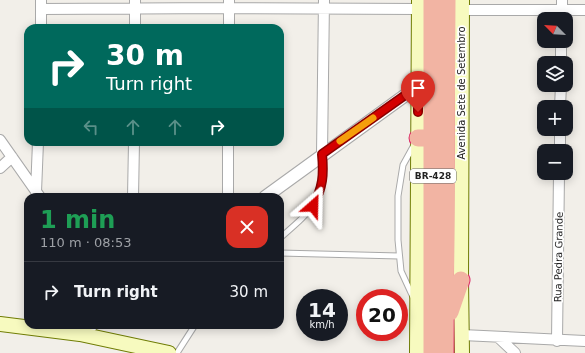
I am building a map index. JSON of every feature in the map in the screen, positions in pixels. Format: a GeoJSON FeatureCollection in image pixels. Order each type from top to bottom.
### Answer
{"type":"FeatureCollection","features":[{"type":"Feature","properties":{"kind":"highway","name":"Avenida Sete de Setembro"},"geometry":{"type":"LineString","coordinates":[[445,353],[446,0]]}},
{"type":"Feature","properties":{"kind":"highway","name":"BR-428"},"geometry":{"type":"LineString","coordinates":[[424,3],[432,353]]}},
{"type":"Feature","properties":{"kind":"highway"},"geometry":{"type":"LineString","coordinates":[[445,326],[461,280]]}},
{"type":"Feature","properties":{"kind":"main road"},"geometry":{"type":"LineString","coordinates":[[417,353],[417,305],[426,138],[418,86],[424,3]]}},
{"type":"Feature","properties":{"kind":"main road","name":"Avenida Sete de Setembro"},"geometry":{"type":"LineString","coordinates":[[462,5],[462,353]]}},
{"type":"Feature","properties":{"kind":"main road"},"geometry":{"type":"LineString","coordinates":[[0,324],[24,327]]}},
{"type":"Feature","properties":{"kind":"main road"},"geometry":{"type":"LineString","coordinates":[[40,329],[80,334],[169,353]]}},
{"type":"Feature","properties":{"kind":"street"},"geometry":{"type":"LineString","coordinates":[[41,24],[41,4],[424,3]]}},
{"type":"Feature","properties":{"kind":"street"},"geometry":{"type":"LineString","coordinates":[[135,4],[135,24]]}},
{"type":"Feature","properties":{"kind":"street"},"geometry":{"type":"LineString","coordinates":[[229,4],[229,24]]}},
{"type":"Feature","properties":{"kind":"street"},"geometry":{"type":"LineString","coordinates":[[322,154],[324,4]]}},
{"type":"Feature","properties":{"kind":"street"},"geometry":{"type":"LineString","coordinates":[[462,5],[585,10]]}},
{"type":"Feature","properties":{"kind":"street"},"geometry":{"type":"LineString","coordinates":[[270,193],[322,154],[418,86]]}},
{"type":"Feature","properties":{"kind":"street"},"geometry":{"type":"LineString","coordinates":[[0,140],[37,193]]}},
{"type":"Feature","properties":{"kind":"street"},"geometry":{"type":"LineString","coordinates":[[38,146],[38,193]]}},
{"type":"Feature","properties":{"kind":"street"},"geometry":{"type":"LineString","coordinates":[[133,193],[134,146]]}},
{"type":"Feature","properties":{"kind":"street"},"geometry":{"type":"LineString","coordinates":[[228,146],[228,193]]}},
{"type":"Feature","properties":{"kind":"street"},"geometry":{"type":"LineString","coordinates":[[0,168],[12,157]]}},
{"type":"Feature","properties":{"kind":"street","name":"Rua Pedra Grande"},"geometry":{"type":"LineString","coordinates":[[557,341],[559,180]]}},
{"type":"Feature","properties":{"kind":"street"},"geometry":{"type":"LineString","coordinates":[[80,334],[87,329]]}},
{"type":"Feature","properties":{"kind":"street"},"geometry":{"type":"LineString","coordinates":[[462,335],[557,341],[585,341]]}},
{"type":"Feature","properties":{"kind":"street"},"geometry":{"type":"LineString","coordinates":[[498,337],[515,353]]}},
{"type":"Feature","properties":{"kind":"lane"},"geometry":{"type":"LineString","coordinates":[[417,305],[401,271],[398,240],[398,196],[403,165],[426,138]]}},
{"type":"Feature","properties":{"kind":"lane"},"geometry":{"type":"LineString","coordinates":[[284,234],[309,211],[318,196],[323,181],[322,154]]}},
{"type":"Feature","properties":{"kind":"lane"},"geometry":{"type":"LineString","coordinates":[[284,254],[399,256]]}},
{"type":"Feature","properties":{"kind":"lane"},"geometry":{"type":"LineString","coordinates":[[177,353],[193,329]]}},
{"type":"Feature","properties":{"kind":"slow traffic"},"geometry":{"type":"LineString","coordinates":[[340,141],[373,118]]}},
{"type":"Feature","properties":{"kind":"route"},"geometry":{"type":"LineString","coordinates":[[313,206],[323,181],[322,154],[418,86],[418,112]]}}]}
